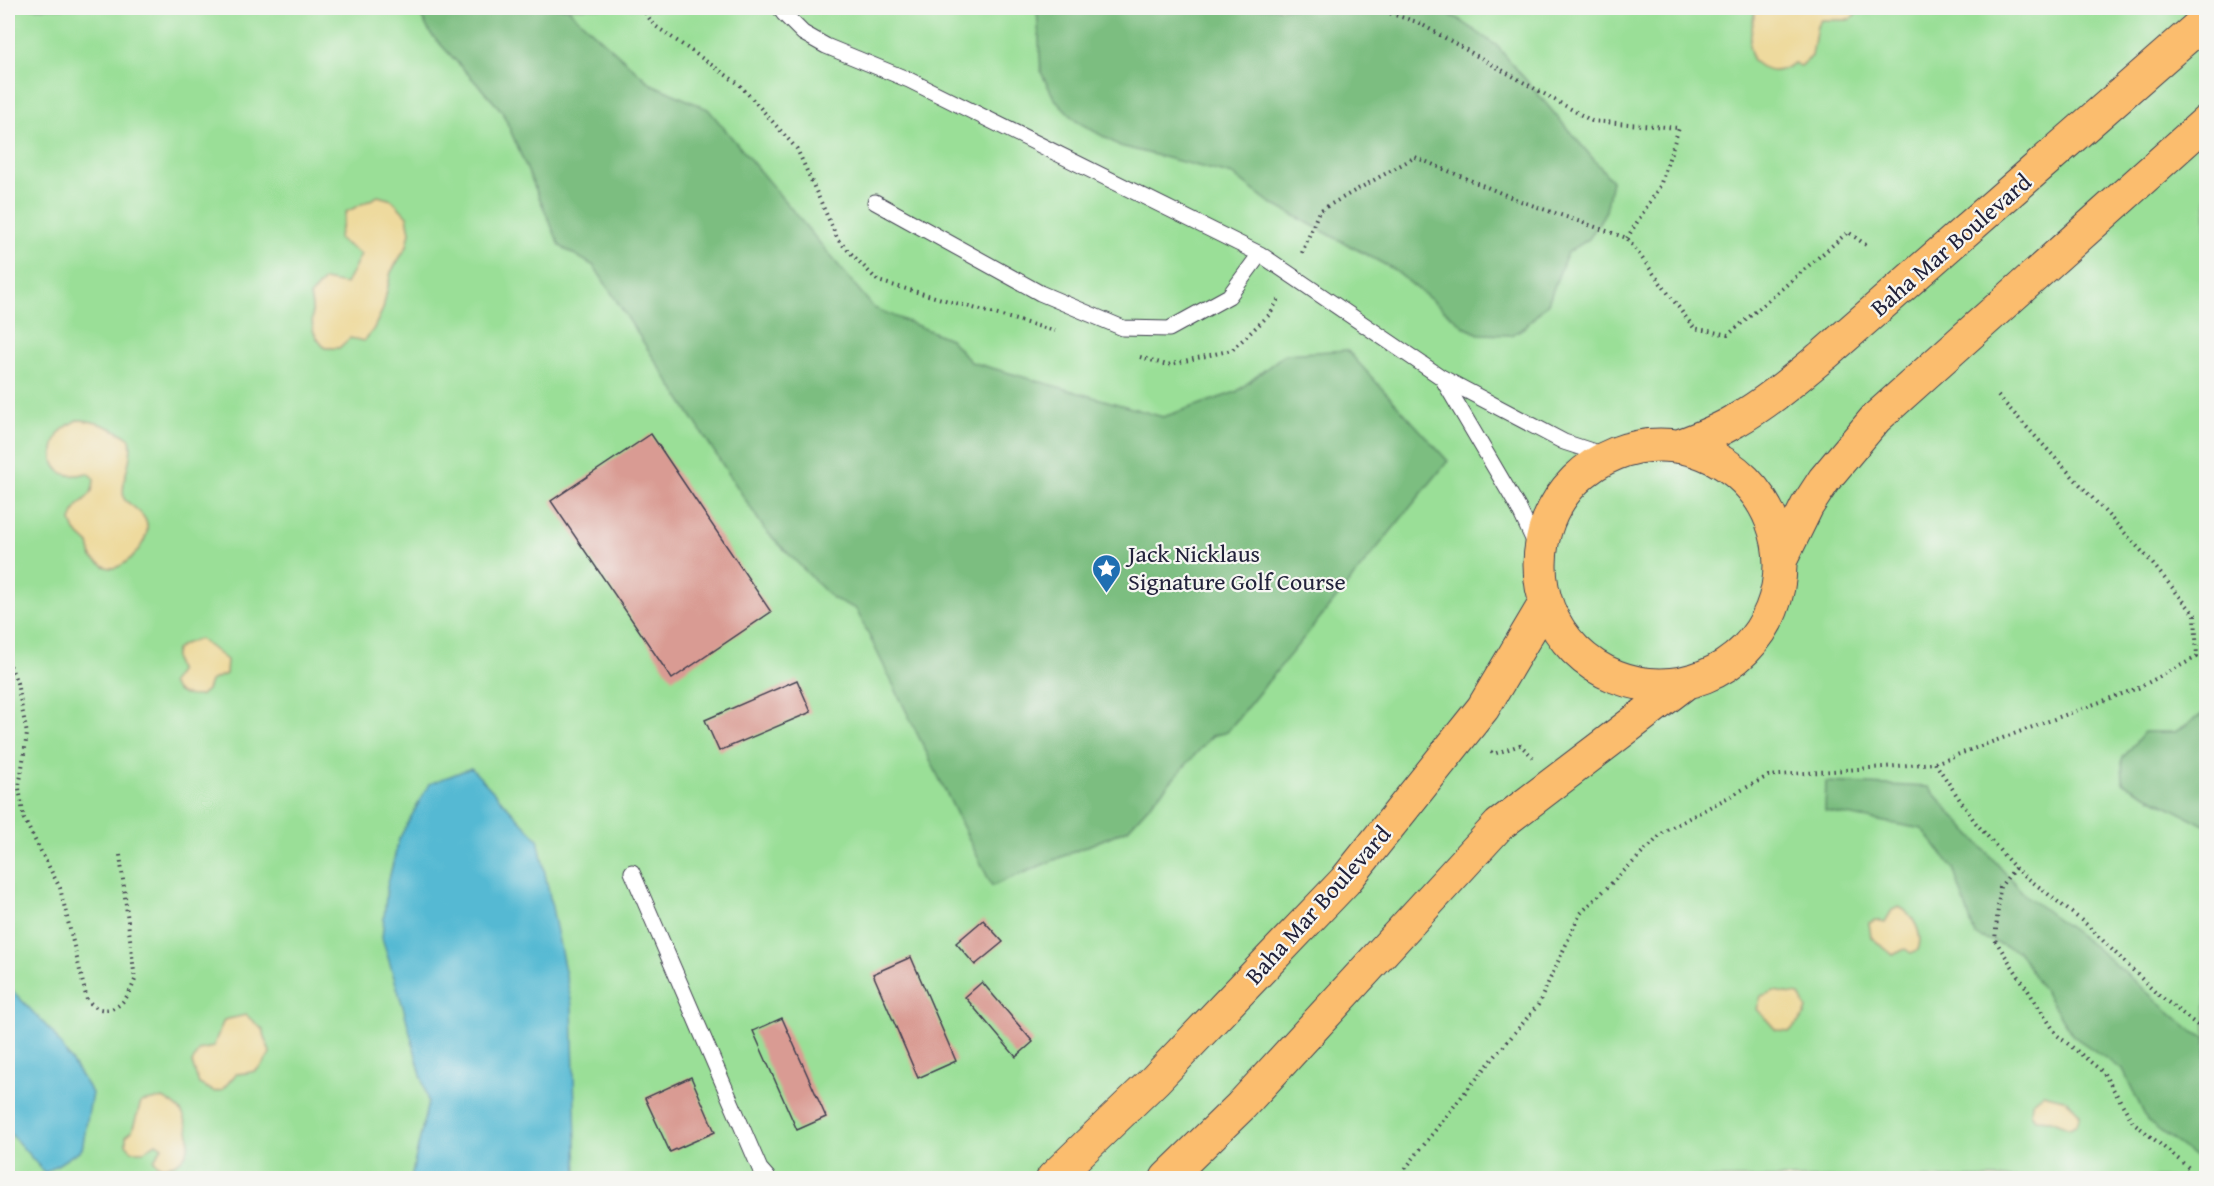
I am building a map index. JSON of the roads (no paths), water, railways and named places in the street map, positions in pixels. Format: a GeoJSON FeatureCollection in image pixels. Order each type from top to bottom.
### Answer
{"type":"FeatureCollection","features":[{"type":"Feature","properties":{"kind":"main road","name":"Baha Mar Boulevard"},"geometry":{"type":"LineString","coordinates":[[1679,446],[1735,421],[1775,394],[1825,354],[2206,20]]}},
{"type":"Feature","properties":{"kind":"main road"},"geometry":{"type":"LineString","coordinates":[[1781,559],[1807,506],[1824,480],[1876,418],[2206,122]]}},
{"type":"Feature","properties":{"kind":"main road"},"geometry":{"type":"LineString","coordinates":[[1654,444],[1679,446],[1705,453],[1729,466],[1750,485],[1765,507],[1776,532],[1781,559],[1779,588],[1770,615],[1755,639],[1735,660],[1711,674],[1684,684],[1659,686],[1634,683],[1610,675],[1589,662],[1556,626],[1540,579],[1540,554],[1548,522],[1554,507],[1568,486],[1586,469],[1607,456],[1630,448],[1654,444]]}},
{"type":"Feature","properties":{"kind":"main road","name":"Baha Mar Boulevard"},"geometry":{"type":"LineString","coordinates":[[1053,1179],[1155,1080],[1346,881],[1483,708],[1546,602]]}},
{"type":"Feature","properties":{"kind":"main road"},"geometry":{"type":"LineString","coordinates":[[1167,1179],[1248,1098],[1499,825],[1684,684]]}},
{"type":"Feature","properties":{"kind":"lane"},"geometry":{"type":"LineString","coordinates":[[780,8],[803,33],[826,46],[909,80],[1260,254],[1441,377],[1564,442],[1607,456]]}},
{"type":"Feature","properties":{"kind":"lane"},"geometry":{"type":"LineString","coordinates":[[875,202],[1040,293],[1123,328],[1169,329],[1229,296],[1260,254]]}},
{"type":"Feature","properties":{"kind":"lane"},"geometry":{"type":"LineString","coordinates":[[1441,377],[1519,509],[1540,554]]}},
{"type":"Feature","properties":{"kind":"lane"},"geometry":{"type":"LineString","coordinates":[[632,872],[760,1169],[768,1179]]}},
{"type":"Feature","properties":{"kind":"water"},"geometry":{"type":"Polygon","coordinates":[[[471,768],[538,839],[572,1005],[577,1178],[411,1178],[428,1102],[382,938],[387,887],[399,839],[429,784],[471,768]]]}},
{"type":"Feature","properties":{"kind":"water"},"geometry":{"type":"Polygon","coordinates":[[[8,986],[53,1033],[92,1093],[82,1149],[45,1173],[8,1131],[8,986]]]}},
{"type":"Feature","properties":{"kind":"place","name":"Jack Nicklaus Signature Golf Course"},"geometry":{"type":"Point","coordinates":[1107,594]}}]}
